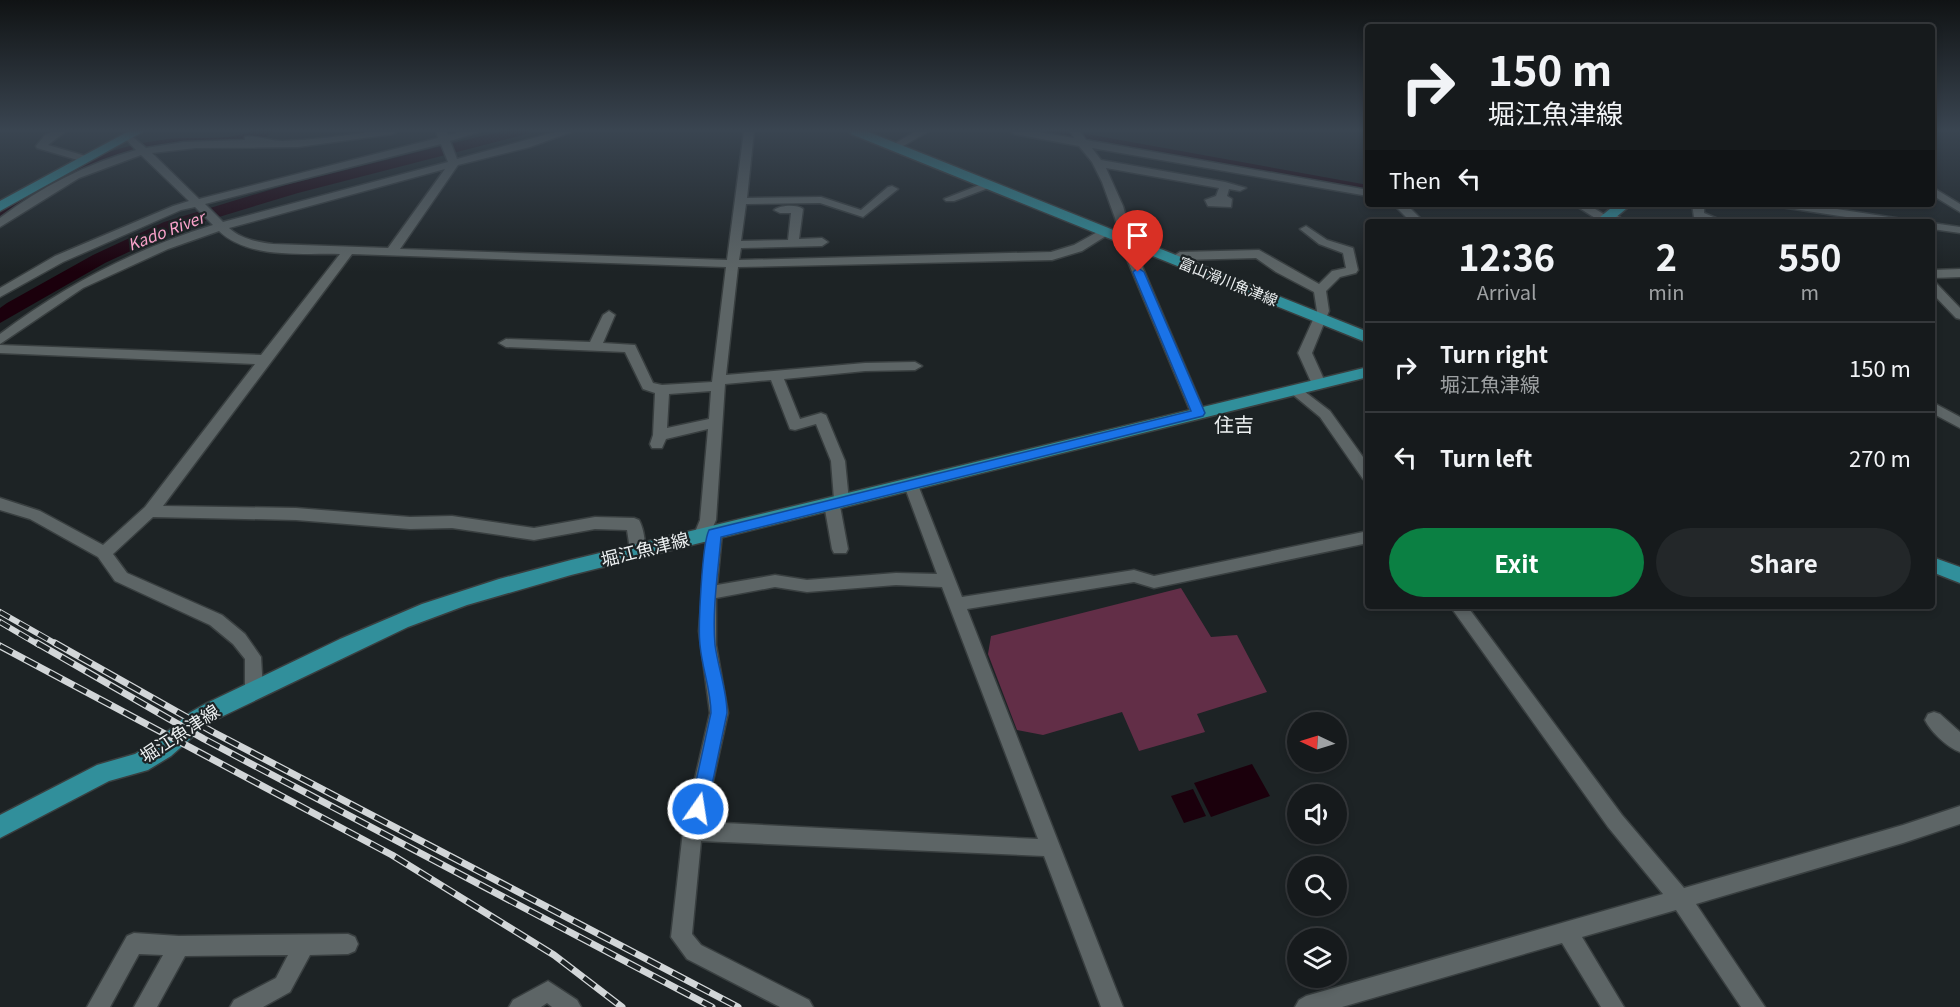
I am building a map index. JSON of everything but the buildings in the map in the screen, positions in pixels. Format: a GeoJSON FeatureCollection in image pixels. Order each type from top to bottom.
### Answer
{"type":"FeatureCollection","features":[{"type":"Feature","properties":{"kind":"main road"},"geometry":{"type":"LineString","coordinates":[[0,207],[51,178]]}},
{"type":"Feature","properties":{"kind":"main road","name":"富山滑川魚津線"},"geometry":{"type":"LineString","coordinates":[[970,178],[1365,337]]}},
{"type":"Feature","properties":{"kind":"main road"},"geometry":{"type":"LineString","coordinates":[[1610,219],[1622,207]]}},
{"type":"Feature","properties":{"kind":"main road","name":"堀江魚津線"},"geometry":{"type":"LineString","coordinates":[[0,827],[95,777],[140,763],[163,749],[198,719],[428,610],[532,578],[911,485],[987,464],[1365,373]]}},
{"type":"Feature","properties":{"kind":"main road"},"geometry":{"type":"LineString","coordinates":[[1935,565],[1960,575]]}},
{"type":"Feature","properties":{"kind":"street"},"geometry":{"type":"LineString","coordinates":[[0,224],[36,198],[75,178]]}},
{"type":"Feature","properties":{"kind":"street"},"geometry":{"type":"LineString","coordinates":[[172,178],[230,235],[253,245],[348,251],[732,264],[1052,256],[1078,248],[1105,232]]}},
{"type":"Feature","properties":{"kind":"street"},"geometry":{"type":"LineString","coordinates":[[0,293],[59,259],[144,221],[196,202],[286,178]]}},
{"type":"Feature","properties":{"kind":"street"},"geometry":{"type":"LineString","coordinates":[[0,340],[43,307],[98,275],[173,240],[219,224],[393,178]]}},
{"type":"Feature","properties":{"kind":"street"},"geometry":{"type":"LineString","coordinates":[[391,253],[443,178]]}},
{"type":"Feature","properties":{"kind":"street"},"geometry":{"type":"LineString","coordinates":[[743,178],[718,383],[707,535],[708,645],[719,698],[719,713],[693,831],[681,937],[694,952],[802,1007]]}},
{"type":"Feature","properties":{"kind":"street"},"geometry":{"type":"LineString","coordinates":[[1104,178],[1124,226],[1130,252],[1198,413]]}},
{"type":"Feature","properties":{"kind":"street"},"geometry":{"type":"LineString","coordinates":[[1185,178],[1240,188]]}},
{"type":"Feature","properties":{"kind":"street"},"geometry":{"type":"LineString","coordinates":[[1287,178],[1365,193]]}},
{"type":"Feature","properties":{"kind":"street"},"geometry":{"type":"LineString","coordinates":[[950,200],[987,185]]}},
{"type":"Feature","properties":{"kind":"street"},"geometry":{"type":"LineString","coordinates":[[1221,198],[1225,185]]}},
{"type":"Feature","properties":{"kind":"street"},"geometry":{"type":"LineString","coordinates":[[739,206],[820,200],[863,214],[892,189]]}},
{"type":"Feature","properties":{"kind":"street"},"geometry":{"type":"LineString","coordinates":[[1935,191],[1960,209]]}},
{"type":"Feature","properties":{"kind":"street"},"geometry":{"type":"LineString","coordinates":[[739,206],[797,209],[793,243]]}},
{"type":"Feature","properties":{"kind":"street"},"geometry":{"type":"LineString","coordinates":[[1402,207],[1415,219]]}},
{"type":"Feature","properties":{"kind":"street"},"geometry":{"type":"LineString","coordinates":[[1585,207],[1607,219]]}},
{"type":"Feature","properties":{"kind":"street"},"geometry":{"type":"LineString","coordinates":[[1698,207],[1698,215],[1710,219]]}},
{"type":"Feature","properties":{"kind":"street"},"geometry":{"type":"LineString","coordinates":[[1839,208],[1888,219]]}},
{"type":"Feature","properties":{"kind":"street"},"geometry":{"type":"LineString","coordinates":[[1935,226],[1960,230]]}},
{"type":"Feature","properties":{"kind":"street"},"geometry":{"type":"LineString","coordinates":[[1306,229],[1323,242],[1349,251],[1352,270],[1336,274],[1320,290]]}},
{"type":"Feature","properties":{"kind":"street"},"geometry":{"type":"LineString","coordinates":[[735,245],[822,242]]}},
{"type":"Feature","properties":{"kind":"street"},"geometry":{"type":"LineString","coordinates":[[105,553],[150,511],[348,251]]}},
{"type":"Feature","properties":{"kind":"street"},"geometry":{"type":"LineString","coordinates":[[1173,260],[1180,256],[1259,254],[1271,266],[1287,271],[1320,290]]}},
{"type":"Feature","properties":{"kind":"street"},"geometry":{"type":"LineString","coordinates":[[1935,274],[1960,273]]}},
{"type":"Feature","properties":{"kind":"street"},"geometry":{"type":"LineString","coordinates":[[1935,289],[1960,315]]}},
{"type":"Feature","properties":{"kind":"street"},"geometry":{"type":"LineString","coordinates":[[1320,290],[1323,311],[1318,318],[1305,354],[1320,384]]}},
{"type":"Feature","properties":{"kind":"street"},"geometry":{"type":"LineString","coordinates":[[596,346],[609,315]]}},
{"type":"Feature","properties":{"kind":"street"},"geometry":{"type":"LineString","coordinates":[[506,343],[630,348],[648,386],[662,390],[777,375],[865,367],[915,366]]}},
{"type":"Feature","properties":{"kind":"street"},"geometry":{"type":"LineString","coordinates":[[0,349],[265,360]]}},
{"type":"Feature","properties":{"kind":"street"},"geometry":{"type":"LineString","coordinates":[[777,375],[795,425],[821,418],[838,461],[837,503],[840,549]]}},
{"type":"Feature","properties":{"kind":"street"},"geometry":{"type":"LineString","coordinates":[[662,390],[659,439],[715,422]]}},
{"type":"Feature","properties":{"kind":"street"},"geometry":{"type":"LineString","coordinates":[[1296,390],[1325,414],[1365,471]]}},
{"type":"Feature","properties":{"kind":"street"},"geometry":{"type":"LineString","coordinates":[[1935,409],[1957,420]]}},
{"type":"Feature","properties":{"kind":"street"},"geometry":{"type":"LineString","coordinates":[[1935,419],[1957,420]]}},
{"type":"Feature","properties":{"kind":"street"},"geometry":{"type":"LineString","coordinates":[[911,485],[1112,1007]]}},
{"type":"Feature","properties":{"kind":"street"},"geometry":{"type":"LineString","coordinates":[[0,504],[35,515],[105,553],[121,577],[216,620],[239,639],[253,657],[254,691]]}},
{"type":"Feature","properties":{"kind":"street"},"geometry":{"type":"LineString","coordinates":[[150,511],[296,514],[410,523],[452,522],[534,534],[595,523],[634,524],[637,552]]}},
{"type":"Feature","properties":{"kind":"street"},"geometry":{"type":"LineString","coordinates":[[958,604],[1134,576],[1154,582],[1365,538]]}},
{"type":"Feature","properties":{"kind":"street"},"geometry":{"type":"LineString","coordinates":[[709,593],[775,581],[807,586],[896,579],[949,581]]}},
{"type":"Feature","properties":{"kind":"street"},"geometry":{"type":"LineString","coordinates":[[1460,609],[1615,821],[1679,897],[1754,1007]]}},
{"type":"Feature","properties":{"kind":"street"},"geometry":{"type":"LineString","coordinates":[[1934,720],[1960,744]]}},
{"type":"Feature","properties":{"kind":"street"},"geometry":{"type":"LineString","coordinates":[[1306,1007],[1679,897],[1903,834],[1960,815]]}},
{"type":"Feature","properties":{"kind":"street"},"geometry":{"type":"LineString","coordinates":[[693,831],[1038,848],[1051,846]]}},
{"type":"Feature","properties":{"kind":"street"},"geometry":{"type":"LineString","coordinates":[[1566,930],[1613,1007]]}},
{"type":"Feature","properties":{"kind":"street"},"geometry":{"type":"LineString","coordinates":[[98,1007],[134,943],[179,946],[348,944]]}},
{"type":"Feature","properties":{"kind":"street"},"geometry":{"type":"LineString","coordinates":[[241,1007],[283,985],[304,945]]}},
{"type":"Feature","properties":{"kind":"street"},"geometry":{"type":"LineString","coordinates":[[145,1007],[179,946]]}},
{"type":"Feature","properties":{"kind":"street"},"geometry":{"type":"LineString","coordinates":[[520,1007],[548,991],[570,1007]]}},
{"type":"Feature","properties":{"kind":"shaded area"},"geometry":{"type":"Polygon","coordinates":[[[1181,588],[1211,637],[1237,635],[1267,692],[1197,714],[1205,732],[1139,751],[1122,712],[1043,735],[1017,730],[988,654],[991,636],[1181,588]]]}},
{"type":"Feature","properties":{"kind":"shaded area"},"geometry":{"type":"Polygon","coordinates":[[[1252,764],[1270,796],[1211,817],[1194,783],[1252,764]]]}},
{"type":"Feature","properties":{"kind":"shaded area"},"geometry":{"type":"Polygon","coordinates":[[[1193,789],[1206,816],[1184,823],[1171,796],[1193,789]]]}},
{"type":"Feature","properties":{"kind":"waterway"},"geometry":{"type":"LineString","coordinates":[[0,218],[16,205],[62,178]]}},
{"type":"Feature","properties":{"kind":"waterway","name":"Kado River"},"geometry":{"type":"LineString","coordinates":[[0,317],[99,259],[170,226],[335,178]]}},
{"type":"Feature","properties":{"kind":"waterway"},"geometry":{"type":"LineString","coordinates":[[1302,178],[1365,189]]}},
{"type":"Feature","properties":{"kind":"railway"},"geometry":{"type":"LineString","coordinates":[[0,612],[58,645]]}},
{"type":"Feature","properties":{"kind":"railway"},"geometry":{"type":"LineString","coordinates":[[0,622],[39,645]]}},
{"type":"Feature","properties":{"kind":"railway"},"geometry":{"type":"LineString","coordinates":[[37,643],[204,739],[712,1007]]}},
{"type":"Feature","properties":{"kind":"railway"},"geometry":{"type":"LineString","coordinates":[[55,643],[213,732],[738,1007]]}},
{"type":"Feature","properties":{"kind":"railway"},"geometry":{"type":"LineString","coordinates":[[0,646],[392,855],[554,955],[622,1007]]}},
{"type":"Feature","properties":{"kind":"district","name":"住吉"},"geometry":{"type":"Point","coordinates":[1234,425]}},
{"type":"Feature","properties":{"kind":"route"},"geometry":{"type":"LineString","coordinates":[[698,809],[719,713],[719,698],[708,645],[709,593],[714,534],[1198,413],[1138,272]]}}]}
